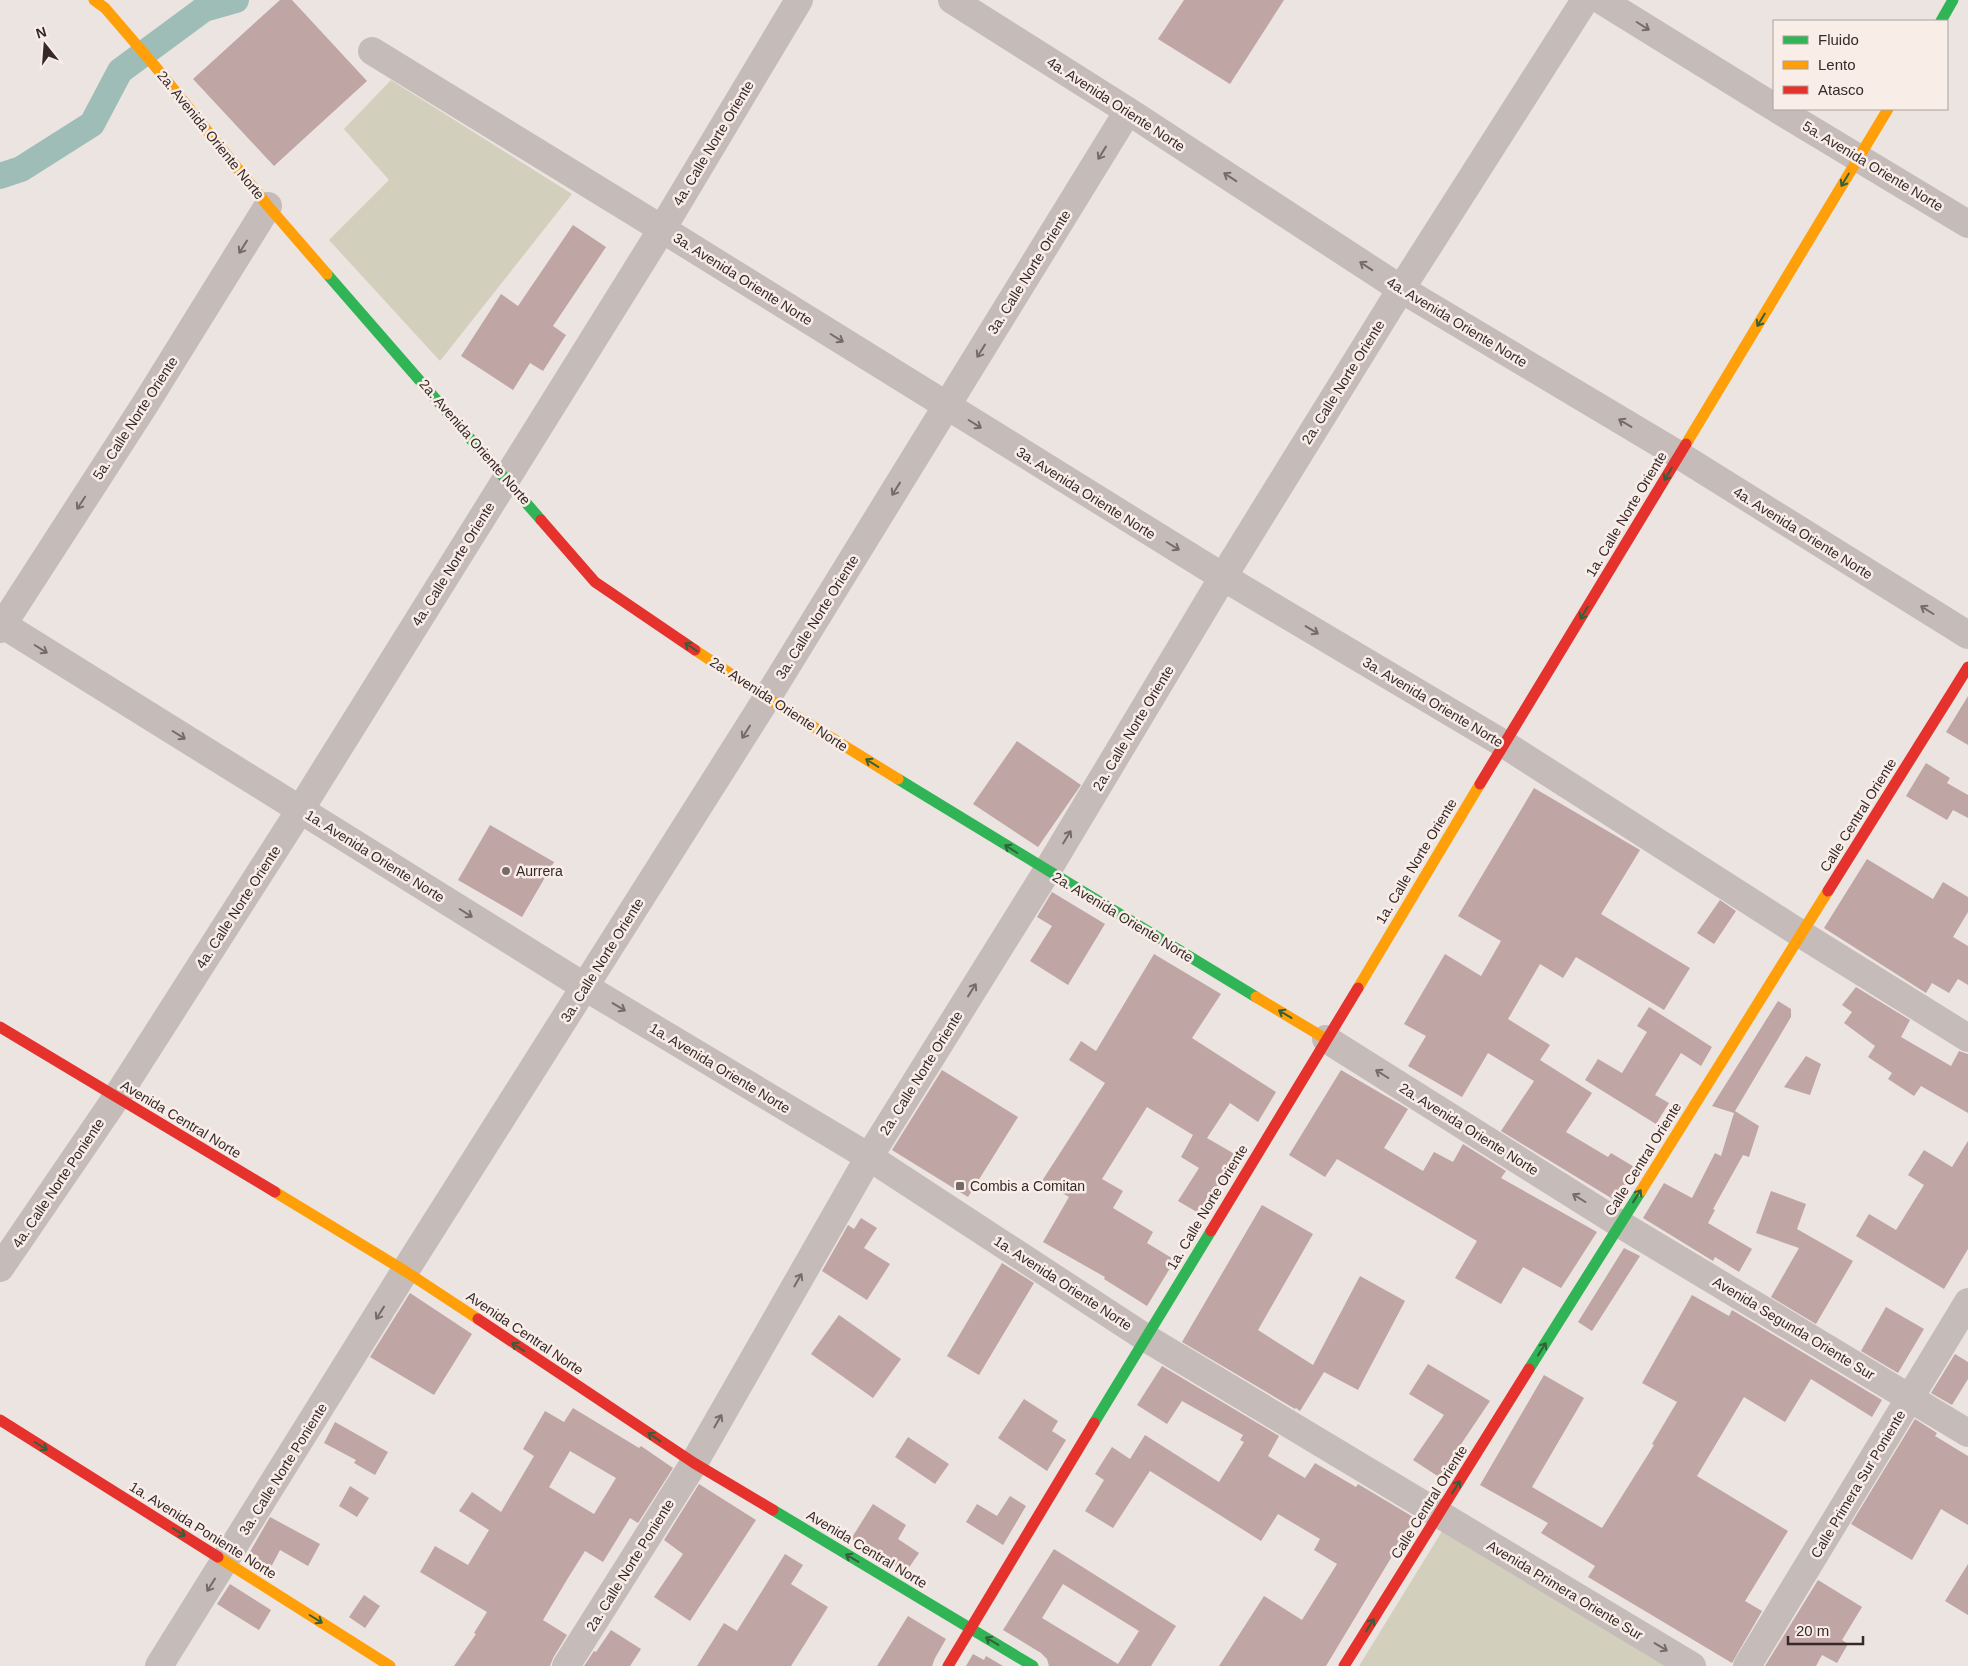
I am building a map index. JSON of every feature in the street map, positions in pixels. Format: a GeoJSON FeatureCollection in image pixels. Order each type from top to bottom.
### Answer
{"type":"FeatureCollection","features":[{"type":"Feature","properties":{"kind":"street","name":"2a. Avenida Oriente Norte"},"geometry":{"type":"LineString","coordinates":[[94,0],[105,8],[154,65],[268,206],[595,582],[767,698],[1047,871],[1326,1039],[1620,1224]]}},
{"type":"Feature","properties":{"kind":"street","name":"4a. Calle Norte Oriente"},"geometry":{"type":"LineString","coordinates":[[116,1098],[300,810],[662,229],[799,0]]}},
{"type":"Feature","properties":{"kind":"street","name":"4a. Avenida Oriente Norte"},"geometry":{"type":"LineString","coordinates":[[952,0],[1128,111],[1401,288],[1679,455],[1968,636]]}},
{"type":"Feature","properties":{"kind":"street","name":"2a. Calle Norte Oriente"},"geometry":{"type":"LineString","coordinates":[[694,1463],[869,1157],[1047,871],[1223,577],[1401,288],[1585,0]]}},
{"type":"Feature","properties":{"kind":"street"},"geometry":{"type":"LineString","coordinates":[[1601,0],[1773,106]]}},
{"type":"Feature","properties":{"kind":"street"},"geometry":{"type":"LineString","coordinates":[[1942,20],[1954,0]]}},
{"type":"Feature","properties":{"kind":"street","name":"3a. Avenida Oriente Norte"},"geometry":{"type":"LineString","coordinates":[[372,51],[1223,577],[1504,744],[1801,934],[1968,1038]]}},
{"type":"Feature","properties":{"kind":"street","name":"5a. Avenida Oriente Norte"},"geometry":{"type":"LineString","coordinates":[[1780,110],[1968,224]]}},
{"type":"Feature","properties":{"kind":"street","name":"1a. Calle Norte Oriente"},"geometry":{"type":"LineString","coordinates":[[948,1666],[1887,110]]}},
{"type":"Feature","properties":{"kind":"street","name":"3a. Calle Norte Oriente"},"geometry":{"type":"LineString","coordinates":[[405,1272],[767,698],[1128,111]]}},
{"type":"Feature","properties":{"kind":"street","name":"5a. Calle Norte Oriente"},"geometry":{"type":"LineString","coordinates":[[1,626],[144,406],[268,206]]}},
{"type":"Feature","properties":{"kind":"street","name":"1a. Avenida Oriente Norte"},"geometry":{"type":"LineString","coordinates":[[1,626],[585,987],[869,1157],[1146,1338],[1438,1515]]}},
{"type":"Feature","properties":{"kind":"street","name":"Calle Central Oriente"},"geometry":{"type":"LineString","coordinates":[[1344,1666],[1968,667]]}},
{"type":"Feature","properties":{"kind":"street","name":"Avenida Central Norte"},"geometry":{"type":"LineString","coordinates":[[0,1027],[405,1272],[694,1463],[1034,1666]]}},
{"type":"Feature","properties":{"kind":"street","name":"4a. Calle Norte Poniente"},"geometry":{"type":"LineString","coordinates":[[0,1268],[116,1098]]}},
{"type":"Feature","properties":{"kind":"street","name":"Avenida Segunda Oriente Sur"},"geometry":{"type":"LineString","coordinates":[[1620,1224],[1968,1433]]}},
{"type":"Feature","properties":{"kind":"street","name":"3a. Calle Norte Poniente"},"geometry":{"type":"LineString","coordinates":[[159,1666],[405,1272]]}},
{"type":"Feature","properties":{"kind":"street","name":"Calle Primera Sur Poniente"},"geometry":{"type":"LineString","coordinates":[[1748,1666],[1968,1302]]}},
{"type":"Feature","properties":{"kind":"street","name":"1a. Avenida Poniente Norte"},"geometry":{"type":"LineString","coordinates":[[0,1420],[390,1666]]}},
{"type":"Feature","properties":{"kind":"street","name":"2a. Calle Norte Poniente"},"geometry":{"type":"LineString","coordinates":[[566,1666],[694,1463]]}},
{"type":"Feature","properties":{"kind":"street","name":"Avenida Primera Oriente Sur"},"geometry":{"type":"LineString","coordinates":[[1438,1515],[1692,1666]]}},
{"type":"Feature","properties":{"kind":"shaded area"},"geometry":{"type":"Polygon","coordinates":[[[391,80],[572,194],[440,361],[329,240],[389,180],[344,129],[391,80]]]}},
{"type":"Feature","properties":{"kind":"shaded area"},"geometry":{"type":"Polygon","coordinates":[[[1444,1528],[1672,1666],[1359,1666],[1444,1528]]]}},
{"type":"Feature","properties":{"kind":"building"},"geometry":{"type":"Polygon","coordinates":[[[280,0],[292,0],[367,81],[274,166],[193,79],[280,0]]]}},
{"type":"Feature","properties":{"kind":"building"},"geometry":{"type":"Polygon","coordinates":[[[1184,0],[1284,0],[1230,84],[1158,39],[1184,0]]]}},
{"type":"Feature","properties":{"kind":"building"},"geometry":{"type":"Polygon","coordinates":[[[573,225],[606,247],[553,326],[566,335],[543,371],[530,363],[513,390],[461,356],[501,294],[518,306],[573,225]]]}},
{"type":"Feature","properties":{"kind":"building"},"geometry":{"type":"Polygon","coordinates":[[[1968,696],[1968,745],[1946,732],[1968,696]]]}},
{"type":"Feature","properties":{"kind":"building"},"geometry":{"type":"Polygon","coordinates":[[[1017,741],[1081,785],[1038,847],[973,804],[1017,741]]]}},
{"type":"Feature","properties":{"kind":"building"},"geometry":{"type":"Polygon","coordinates":[[[1926,763],[1950,778],[1947,783],[1968,795],[1968,818],[1953,810],[1947,820],[1906,796],[1926,763]]]}},
{"type":"Feature","properties":{"kind":"building"},"geometry":{"type":"Polygon","coordinates":[[[1534,788],[1640,850],[1601,914],[1690,968],[1664,1010],[1576,957],[1563,978],[1540,964],[1508,1019],[1550,1045],[1540,1060],[1592,1093],[1566,1132],[1608,1157],[1611,1153],[1636,1168],[1616,1201],[1501,1131],[1534,1081],[1488,1053],[1462,1097],[1408,1066],[1426,1036],[1404,1024],[1445,954],[1481,976],[1501,941],[1458,916],[1534,788]]]}},
{"type":"Feature","properties":{"kind":"building","name":"Aurrera"},"geometry":{"type":"Polygon","coordinates":[[[490,825],[554,862],[522,917],[458,880],[490,825]]]}},
{"type":"Feature","properties":{"kind":"building"},"geometry":{"type":"Polygon","coordinates":[[[1867,859],[1933,899],[1943,882],[1968,897],[1968,912],[1953,937],[1968,946],[1968,985],[1958,979],[1949,993],[1932,983],[1926,993],[1824,928],[1867,859]]]}},
{"type":"Feature","properties":{"kind":"building"},"geometry":{"type":"Polygon","coordinates":[[[1052,892],[1105,924],[1068,985],[1030,961],[1052,926],[1037,917],[1052,892]]]}},
{"type":"Feature","properties":{"kind":"building"},"geometry":{"type":"Polygon","coordinates":[[[1720,900],[1736,911],[1714,944],[1697,933],[1720,900]]]}},
{"type":"Feature","properties":{"kind":"building"},"geometry":{"type":"Polygon","coordinates":[[[1154,954],[1221,994],[1192,1038],[1276,1092],[1258,1122],[1230,1103],[1207,1138],[1238,1156],[1202,1215],[1178,1201],[1199,1168],[1181,1157],[1193,1135],[1147,1107],[1102,1179],[1123,1191],[1113,1208],[1153,1232],[1147,1243],[1175,1260],[1147,1306],[1104,1279],[1105,1277],[1043,1242],[1069,1197],[1042,1181],[1105,1083],[1069,1060],[1081,1041],[1096,1051],[1154,954]]]}},
{"type":"Feature","properties":{"kind":"building"},"geometry":{"type":"Polygon","coordinates":[[[1856,987],[1910,1020],[1901,1037],[1951,1066],[1959,1051],[1968,1054],[1968,1113],[1921,1086],[1914,1096],[1888,1079],[1892,1073],[1868,1057],[1875,1046],[1844,1023],[1852,1012],[1842,1005],[1856,987]]]}},
{"type":"Feature","properties":{"kind":"building"},"geometry":{"type":"Polygon","coordinates":[[[1778,1001],[1791,1009],[1791,1017],[1735,1111],[1759,1126],[1749,1157],[1743,1155],[1713,1209],[1715,1210],[1708,1223],[1752,1249],[1739,1272],[1715,1257],[1713,1261],[1643,1218],[1664,1183],[1692,1198],[1715,1153],[1721,1156],[1734,1113],[1712,1106],[1778,1001]]]}},
{"type":"Feature","properties":{"kind":"building"},"geometry":{"type":"Polygon","coordinates":[[[1649,1007],[1712,1047],[1701,1066],[1681,1053],[1655,1095],[1669,1103],[1656,1124],[1585,1080],[1598,1059],[1622,1073],[1647,1032],[1637,1026],[1649,1007]]]}},
{"type":"Feature","properties":{"kind":"building"},"geometry":{"type":"Polygon","coordinates":[[[1806,1056],[1821,1064],[1810,1095],[1784,1087],[1806,1056]]]}},
{"type":"Feature","properties":{"kind":"building"},"geometry":{"type":"Polygon","coordinates":[[[942,1070],[1018,1117],[968,1197],[892,1150],[942,1070]]]}},
{"type":"Feature","properties":{"kind":"building"},"geometry":{"type":"Polygon","coordinates":[[[1341,1070],[1408,1109],[1384,1148],[1423,1171],[1434,1152],[1453,1162],[1463,1144],[1506,1171],[1501,1178],[1597,1232],[1561,1288],[1523,1267],[1501,1304],[1455,1278],[1477,1241],[1337,1159],[1325,1177],[1289,1155],[1341,1070]]]}},
{"type":"Feature","properties":{"kind":"building"},"geometry":{"type":"Polygon","coordinates":[[[1968,1141],[1968,1249],[1944,1289],[1856,1236],[1869,1214],[1896,1230],[1924,1185],[1908,1175],[1924,1150],[1952,1167],[1968,1141]]]}},
{"type":"Feature","properties":{"kind":"building"},"geometry":{"type":"Polygon","coordinates":[[[1771,1191],[1806,1204],[1797,1229],[1853,1261],[1816,1324],[1771,1297],[1799,1248],[1756,1233],[1771,1191]]]}},
{"type":"Feature","properties":{"kind":"building"},"geometry":{"type":"Polygon","coordinates":[[[1262,1205],[1313,1234],[1258,1330],[1313,1365],[1360,1276],[1405,1301],[1358,1390],[1324,1372],[1300,1411],[1182,1342],[1262,1205]]]}},
{"type":"Feature","properties":{"kind":"building"},"geometry":{"type":"Polygon","coordinates":[[[861,1218],[877,1228],[864,1248],[890,1264],[867,1300],[822,1271],[848,1225],[854,1229],[861,1218]]]}},
{"type":"Feature","properties":{"kind":"building"},"geometry":{"type":"Polygon","coordinates":[[[1624,1248],[1640,1256],[1592,1331],[1578,1322],[1624,1248]]]}},
{"type":"Feature","properties":{"kind":"building"},"geometry":{"type":"Polygon","coordinates":[[[1002,1263],[1034,1283],[979,1375],[947,1356],[1002,1263]]]}},
{"type":"Feature","properties":{"kind":"building"},"geometry":{"type":"Polygon","coordinates":[[[410,1293],[472,1334],[434,1395],[370,1357],[410,1293]]]}},
{"type":"Feature","properties":{"kind":"building"},"geometry":{"type":"Polygon","coordinates":[[[1692,1295],[1729,1316],[1732,1310],[1882,1400],[1872,1417],[1811,1379],[1785,1422],[1744,1397],[1697,1476],[1788,1531],[1745,1601],[1762,1611],[1732,1663],[1588,1577],[1595,1566],[1541,1533],[1548,1523],[1480,1485],[1544,1375],[1584,1398],[1532,1487],[1602,1528],[1654,1445],[1652,1444],[1677,1402],[1642,1383],[1692,1295]]]}},
{"type":"Feature","properties":{"kind":"building"},"geometry":{"type":"Polygon","coordinates":[[[1886,1307],[1924,1329],[1898,1373],[1861,1351],[1886,1307]]]}},
{"type":"Feature","properties":{"kind":"building"},"geometry":{"type":"Polygon","coordinates":[[[839,1315],[901,1359],[873,1398],[811,1354],[839,1315]]]}},
{"type":"Feature","properties":{"kind":"building"},"geometry":{"type":"Polygon","coordinates":[[[1955,1354],[1968,1362],[1968,1379],[1952,1405],[1931,1393],[1955,1354]]]}},
{"type":"Feature","properties":{"kind":"building"},"geometry":{"type":"Polygon","coordinates":[[[1428,1364],[1490,1401],[1439,1477],[1413,1460],[1444,1415],[1409,1394],[1428,1364]]]}},
{"type":"Feature","properties":{"kind":"building"},"geometry":{"type":"Polygon","coordinates":[[[1162,1366],[1279,1436],[1268,1456],[1305,1478],[1315,1463],[1356,1487],[1358,1484],[1415,1518],[1326,1666],[1219,1666],[1264,1596],[1302,1620],[1337,1564],[1314,1550],[1320,1539],[1278,1514],[1261,1541],[1150,1471],[1113,1528],[1085,1511],[1104,1480],[1095,1474],[1112,1447],[1130,1459],[1145,1435],[1219,1482],[1244,1442],[1240,1440],[1243,1435],[1182,1401],[1167,1424],[1137,1405],[1162,1366]]]}},
{"type":"Feature","properties":{"kind":"building"},"geometry":{"type":"Polygon","coordinates":[[[1024,1399],[1058,1421],[1052,1431],[1066,1440],[1047,1471],[998,1438],[1024,1399]]]}},
{"type":"Feature","properties":{"kind":"building"},"geometry":{"type":"Polygon","coordinates":[[[573,1408],[639,1448],[641,1446],[673,1468],[638,1523],[630,1518],[603,1562],[585,1551],[568,1578],[543,1620],[567,1635],[550,1666],[454,1666],[476,1634],[474,1633],[487,1612],[420,1572],[435,1546],[468,1565],[489,1530],[459,1511],[472,1492],[501,1512],[534,1456],[523,1449],[545,1411],[564,1422],[573,1408]],[[570,1451],[549,1487],[594,1514],[616,1478],[570,1451]]]}},
{"type":"Feature","properties":{"kind":"building"},"geometry":{"type":"Polygon","coordinates":[[[1915,1419],[1937,1433],[1935,1436],[1968,1456],[1968,1525],[1941,1509],[1912,1560],[1851,1524],[1915,1419]]]}},
{"type":"Feature","properties":{"kind":"building"},"geometry":{"type":"Polygon","coordinates":[[[335,1422],[388,1452],[375,1475],[354,1463],[356,1460],[324,1443],[335,1422]]]}},
{"type":"Feature","properties":{"kind":"building"},"geometry":{"type":"Polygon","coordinates":[[[908,1437],[949,1464],[935,1484],[895,1457],[908,1437]]]}},
{"type":"Feature","properties":{"kind":"building"},"geometry":{"type":"Polygon","coordinates":[[[699,1484],[756,1520],[690,1621],[654,1597],[683,1554],[664,1540],[699,1484]]]}},
{"type":"Feature","properties":{"kind":"building"},"geometry":{"type":"Polygon","coordinates":[[[350,1486],[369,1498],[357,1517],[339,1506],[350,1486]]]}},
{"type":"Feature","properties":{"kind":"building"},"geometry":{"type":"Polygon","coordinates":[[[1010,1496],[1026,1506],[1003,1545],[966,1522],[977,1504],[997,1516],[1010,1496]]]}},
{"type":"Feature","properties":{"kind":"building"},"geometry":{"type":"Polygon","coordinates":[[[873,1504],[906,1525],[898,1539],[919,1553],[906,1572],[851,1539],[873,1504]]]}},
{"type":"Feature","properties":{"kind":"building"},"geometry":{"type":"Polygon","coordinates":[[[270,1517],[320,1544],[308,1566],[280,1550],[269,1571],[247,1557],[270,1517]]]}},
{"type":"Feature","properties":{"kind":"building"},"geometry":{"type":"Polygon","coordinates":[[[1054,1549],[1176,1626],[1151,1666],[1049,1666],[1047,1659],[1041,1653],[1003,1630],[1054,1549]],[[1063,1584],[1042,1618],[1118,1664],[1139,1631],[1063,1584]]]}},
{"type":"Feature","properties":{"kind":"building"},"geometry":{"type":"Polygon","coordinates":[[[785,1554],[803,1565],[791,1584],[828,1607],[791,1666],[697,1666],[724,1623],[737,1631],[785,1554]]]}},
{"type":"Feature","properties":{"kind":"building"},"geometry":{"type":"Polygon","coordinates":[[[1968,1564],[1968,1615],[1945,1601],[1968,1564]]]}},
{"type":"Feature","properties":{"kind":"building"},"geometry":{"type":"Polygon","coordinates":[[[1818,1580],[1862,1607],[1842,1640],[1848,1644],[1837,1663],[1822,1655],[1816,1666],[1765,1666],[1818,1580]]]}},
{"type":"Feature","properties":{"kind":"building"},"geometry":{"type":"Polygon","coordinates":[[[230,1584],[271,1610],[259,1630],[217,1604],[230,1584]]]}},
{"type":"Feature","properties":{"kind":"building"},"geometry":{"type":"Polygon","coordinates":[[[364,1595],[380,1606],[365,1628],[349,1617],[364,1595]]]}},
{"type":"Feature","properties":{"kind":"building"},"geometry":{"type":"Polygon","coordinates":[[[908,1616],[946,1639],[932,1666],[877,1666],[908,1616]]]}},
{"type":"Feature","properties":{"kind":"building"},"geometry":{"type":"Polygon","coordinates":[[[611,1630],[641,1649],[630,1666],[584,1666],[594,1651],[596,1652],[611,1630]]]}},
{"type":"Feature","properties":{"kind":"building"},"geometry":{"type":"Polygon","coordinates":[[[973,1654],[984,1660],[986,1656],[1003,1666],[966,1666],[973,1654]]]}},
{"type":"Feature","properties":{"kind":"waterway"},"geometry":{"type":"LineString","coordinates":[[0,176],[21,169],[92,124],[120,71],[204,9],[236,0]]}},
{"type":"Feature","properties":{"kind":"traffic: fast"},"geometry":{"type":"LineString","coordinates":[[1942,20],[1953,0]]}},
{"type":"Feature","properties":{"kind":"traffic: fast"},"geometry":{"type":"LineString","coordinates":[[327,274],[541,520]]}},
{"type":"Feature","properties":{"kind":"traffic: fast"},"geometry":{"type":"LineString","coordinates":[[898,779],[1256,997]]}},
{"type":"Feature","properties":{"kind":"traffic: fast"},"geometry":{"type":"LineString","coordinates":[[1529,1369],[1641,1191]]}},
{"type":"Feature","properties":{"kind":"traffic: fast"},"geometry":{"type":"LineString","coordinates":[[1094,1423],[1211,1231]]}},
{"type":"Feature","properties":{"kind":"traffic: fast"},"geometry":{"type":"LineString","coordinates":[[773,1510],[1033,1666]]}},
{"type":"Feature","properties":{"kind":"traffic: slow"},"geometry":{"type":"LineString","coordinates":[[94,0],[105,8],[154,65],[268,206],[327,274]]}},
{"type":"Feature","properties":{"kind":"traffic: slow"},"geometry":{"type":"LineString","coordinates":[[1686,444],[1887,110]]}},
{"type":"Feature","properties":{"kind":"traffic: slow"},"geometry":{"type":"LineString","coordinates":[[695,650],[767,698],[898,779]]}},
{"type":"Feature","properties":{"kind":"traffic: slow"},"geometry":{"type":"LineString","coordinates":[[1358,988],[1480,784]]}},
{"type":"Feature","properties":{"kind":"traffic: slow"},"geometry":{"type":"LineString","coordinates":[[1641,1191],[1828,891]]}},
{"type":"Feature","properties":{"kind":"traffic: slow"},"geometry":{"type":"LineString","coordinates":[[1256,997],[1326,1039]]}},
{"type":"Feature","properties":{"kind":"traffic: slow"},"geometry":{"type":"LineString","coordinates":[[275,1192],[405,1271],[478,1319]]}},
{"type":"Feature","properties":{"kind":"traffic: slow"},"geometry":{"type":"LineString","coordinates":[[218,1557],[390,1666]]}},
{"type":"Feature","properties":{"kind":"traffic: jam"},"geometry":{"type":"LineString","coordinates":[[1480,784],[1686,444]]}},
{"type":"Feature","properties":{"kind":"traffic: jam"},"geometry":{"type":"LineString","coordinates":[[541,520],[595,582],[695,650]]}},
{"type":"Feature","properties":{"kind":"traffic: jam"},"geometry":{"type":"LineString","coordinates":[[1828,891],[1968,667]]}},
{"type":"Feature","properties":{"kind":"traffic: jam"},"geometry":{"type":"LineString","coordinates":[[1211,1231],[1358,988]]}},
{"type":"Feature","properties":{"kind":"traffic: jam"},"geometry":{"type":"LineString","coordinates":[[0,1027],[275,1192]]}},
{"type":"Feature","properties":{"kind":"traffic: jam"},"geometry":{"type":"LineString","coordinates":[[478,1319],[694,1463],[773,1510]]}},
{"type":"Feature","properties":{"kind":"traffic: jam"},"geometry":{"type":"LineString","coordinates":[[1344,1666],[1529,1369]]}},
{"type":"Feature","properties":{"kind":"traffic: jam"},"geometry":{"type":"LineString","coordinates":[[0,1420],[218,1557]]}},
{"type":"Feature","properties":{"kind":"traffic: jam"},"geometry":{"type":"LineString","coordinates":[[948,1666],[1094,1423]]}},
{"type":"Feature","properties":{"kind":"place","name":"Aurrera"},"geometry":{"type":"Point","coordinates":[506,871]}},
{"type":"Feature","properties":{"kind":"place","name":"Combis a Comitan"},"geometry":{"type":"Point","coordinates":[960,1186]}}]}
